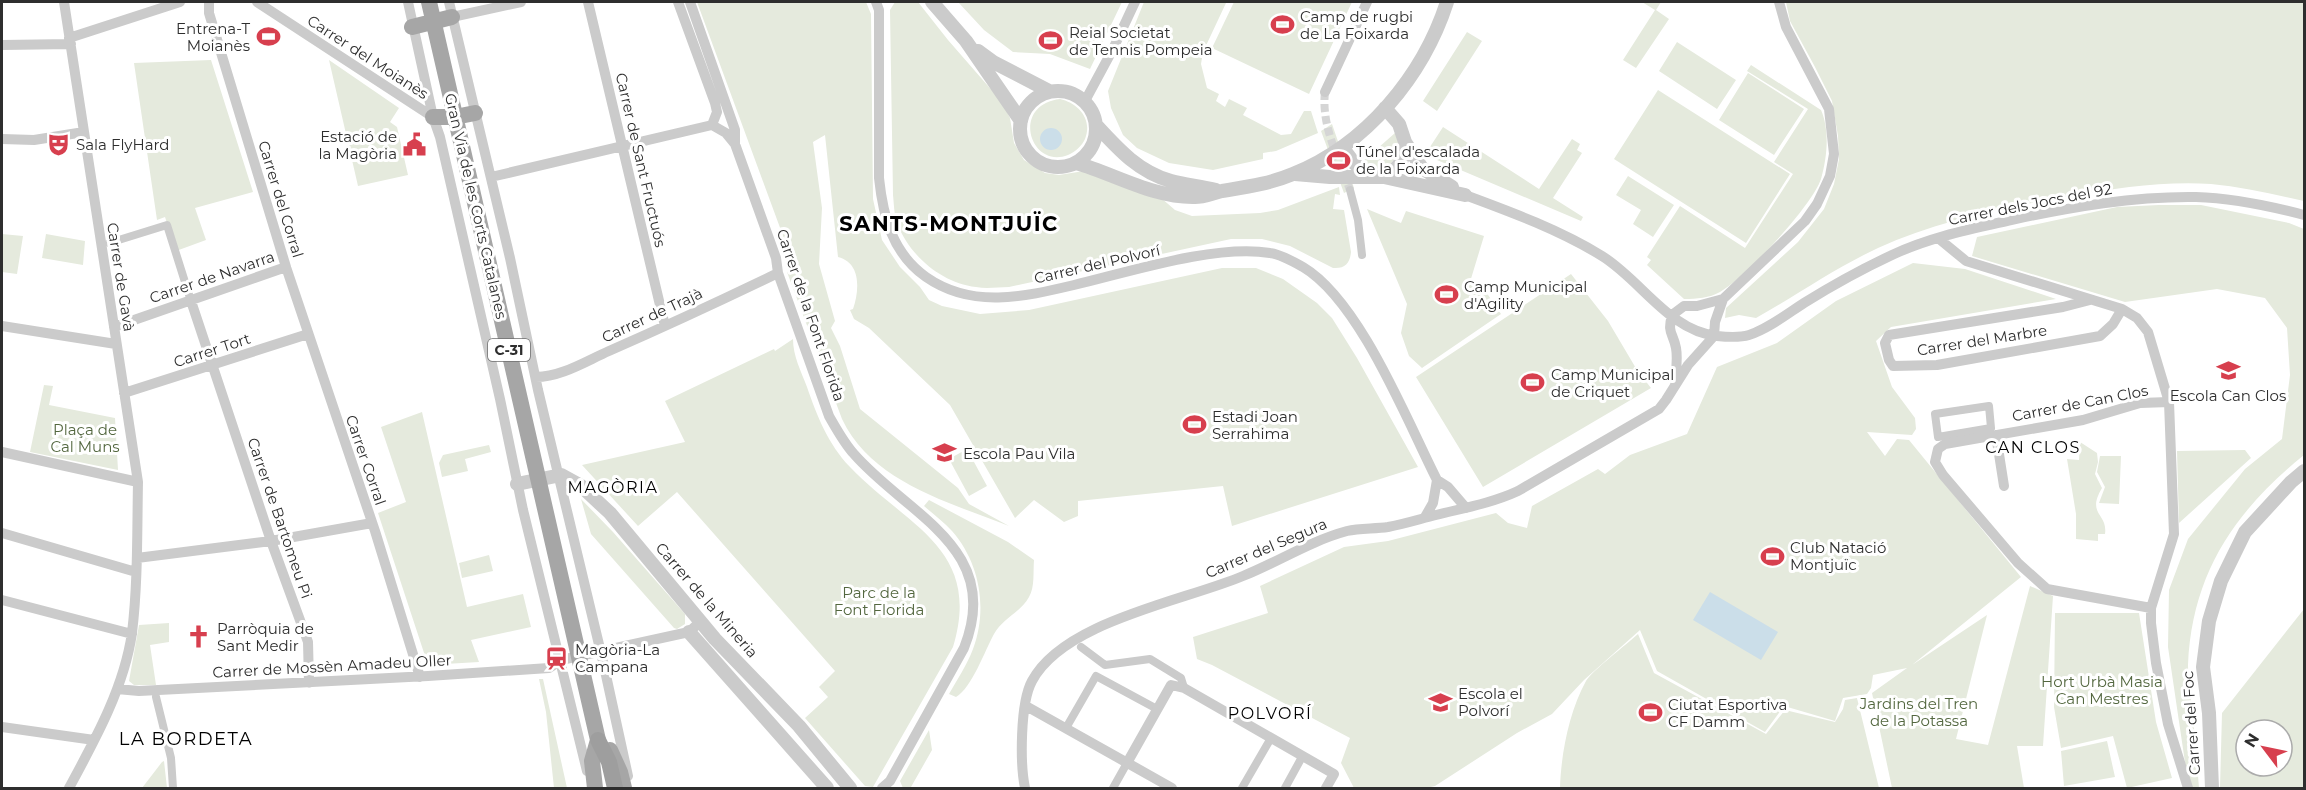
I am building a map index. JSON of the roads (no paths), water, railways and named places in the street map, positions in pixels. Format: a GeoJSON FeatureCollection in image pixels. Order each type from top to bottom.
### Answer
{"type":"FeatureCollection","features":[{"type":"Feature","properties":{"kind":"highway","name":"Gran Via de les Corts Catalanes"},"geometry":{"type":"LineString","coordinates":[[598,740],[605,789]]}},
{"type":"Feature","properties":{"kind":"highway","name":"Gran Via de les Corts Catalanes"},"geometry":{"type":"LineString","coordinates":[[598,740],[609,762],[615,789]]}},
{"type":"Feature","properties":{"kind":"main road","name":"Gran Via de les Corts Catalanes"},"geometry":{"type":"LineString","coordinates":[[429,2],[598,740]]}},
{"type":"Feature","properties":{"kind":"main road"},"geometry":{"type":"LineString","coordinates":[[412,27],[433,21],[450,9]]}},
{"type":"Feature","properties":{"kind":"main road"},"geometry":{"type":"LineString","coordinates":[[433,117],[455,117],[475,113]]}},
{"type":"Feature","properties":{"kind":"main road"},"geometry":{"type":"LineString","coordinates":[[593,789],[592,761],[598,740],[613,753],[624,789]]}},
{"type":"Feature","properties":{"kind":"street","name":"Carrer de Gavà"},"geometry":{"type":"LineString","coordinates":[[64,2],[138,482],[137,558],[132,634],[117,689],[69,789]]}},
{"type":"Feature","properties":{"kind":"street"},"geometry":{"type":"LineString","coordinates":[[2,45],[70,41],[180,2]]}},
{"type":"Feature","properties":{"kind":"street","name":"Carrer del Corral"},"geometry":{"type":"LineString","coordinates":[[209,2],[211,22],[331,405]]}},
{"type":"Feature","properties":{"kind":"street","name":"Carrer del Moianès"},"geometry":{"type":"LineString","coordinates":[[257,2],[433,117]]}},
{"type":"Feature","properties":{"kind":"street"},"geometry":{"type":"LineString","coordinates":[[408,2],[500,397],[517,484],[593,789]]}},
{"type":"Feature","properties":{"kind":"street"},"geometry":{"type":"LineString","coordinates":[[520,2],[450,9],[491,177],[630,789]]}},
{"type":"Feature","properties":{"kind":"street","name":"Carrer de Sant Fructuós"},"geometry":{"type":"LineString","coordinates":[[588,2],[665,326]]}},
{"type":"Feature","properties":{"kind":"street"},"geometry":{"type":"LineString","coordinates":[[678,2],[717,112],[712,125]]}},
{"type":"Feature","properties":{"kind":"street","name":"Carrer de la Font Florida"},"geometry":{"type":"LineString","coordinates":[[690,2],[735,130],[735,144],[776,258],[778,273],[829,416],[855,456],[946,537],[962,560],[974,595],[972,628],[964,648],[887,787]]}},
{"type":"Feature","properties":{"kind":"street"},"geometry":{"type":"LineString","coordinates":[[932,2],[966,41],[1021,121]]}},
{"type":"Feature","properties":{"kind":"street"},"geometry":{"type":"LineString","coordinates":[[1085,101],[1135,2]]}},
{"type":"Feature","properties":{"kind":"street"},"geometry":{"type":"LineString","coordinates":[[1324,92],[1367,2]]}},
{"type":"Feature","properties":{"kind":"street"},"geometry":{"type":"LineString","coordinates":[[1077,163],[1130,183],[1170,194],[1196,197],[1247,188],[1294,174],[1342,147],[1385,108],[1415,70],[1430,44],[1447,2]]}},
{"type":"Feature","properties":{"kind":"street"},"geometry":{"type":"LineString","coordinates":[[1714,336],[1715,322],[1723,299],[1805,221],[1817,204],[1830,176],[1834,154],[1829,109],[1786,27],[1779,2]]}},
{"type":"Feature","properties":{"kind":"street","name":"Carrer del Polvorí"},"geometry":{"type":"LineString","coordinates":[[880,4],[879,167],[882,201],[892,236],[900,251],[917,271],[951,292],[999,299],[1046,292],[1186,259],[1238,251],[1272,253],[1304,268],[1327,286],[1347,309],[1382,369],[1437,480],[1448,487],[1466,508]]}},
{"type":"Feature","properties":{"kind":"street"},"geometry":{"type":"LineString","coordinates":[[966,41],[993,62],[1049,91],[1068,92],[1085,101],[1095,117],[1097,126],[1092,148],[1077,163],[1052,167],[1031,156],[1024,145],[1020,134],[1021,121],[1031,102],[1049,91]]}},
{"type":"Feature","properties":{"kind":"street"},"geometry":{"type":"LineString","coordinates":[[1385,108],[1399,124],[1405,142],[1422,168],[1465,195]]}},
{"type":"Feature","properties":{"kind":"street"},"geometry":{"type":"LineString","coordinates":[[491,177],[712,125],[726,133],[735,144]]}},
{"type":"Feature","properties":{"kind":"street"},"geometry":{"type":"LineString","coordinates":[[1097,126],[1128,159],[1150,173],[1170,181],[1221,191]]}},
{"type":"Feature","properties":{"kind":"street"},"geometry":{"type":"LineString","coordinates":[[2,139],[34,140],[84,132]]}},
{"type":"Feature","properties":{"kind":"street"},"geometry":{"type":"LineString","coordinates":[[1384,177],[1400,164],[1405,155],[1405,142]]}},
{"type":"Feature","properties":{"kind":"street"},"geometry":{"type":"LineString","coordinates":[[1342,147],[1354,163],[1370,176]]}},
{"type":"Feature","properties":{"kind":"street"},"geometry":{"type":"LineString","coordinates":[[1294,174],[1384,177],[1465,195]]}},
{"type":"Feature","properties":{"kind":"street"},"geometry":{"type":"LineString","coordinates":[[1350,190],[1358,220],[1362,255]]}},
{"type":"Feature","properties":{"kind":"street","name":"Carrer dels Jocs del 92"},"geometry":{"type":"LineString","coordinates":[[1465,195],[1534,223],[1602,256],[1629,276],[1672,315],[1700,332],[1730,337],[1748,335],[1774,322],[1851,275],[1895,254],[1938,238],[2024,218],[2094,205],[2150,198],[2199,197],[2267,206],[2304,215]]}},
{"type":"Feature","properties":{"kind":"street"},"geometry":{"type":"LineString","coordinates":[[109,243],[167,225],[191,301]]}},
{"type":"Feature","properties":{"kind":"street"},"geometry":{"type":"LineString","coordinates":[[1938,238],[1966,261],[2122,309],[2137,318],[2152,338],[2169,402],[2173,541],[2151,608],[2156,663],[2168,724],[2188,789]]}},
{"type":"Feature","properties":{"kind":"street","name":"Carrer de Navarra"},"geometry":{"type":"LineString","coordinates":[[114,327],[286,267]]}},
{"type":"Feature","properties":{"kind":"street","name":"Carrer de Trajà"},"geometry":{"type":"LineString","coordinates":[[536,377],[550,376],[778,273]]}},
{"type":"Feature","properties":{"kind":"street"},"geometry":{"type":"LineString","coordinates":[[1672,315],[1684,306],[1697,306],[1723,299]]}},
{"type":"Feature","properties":{"kind":"street","name":"Carrer del Marbre"},"geometry":{"type":"LineString","coordinates":[[2092,300],[2063,307],[1889,335],[1885,343],[1888,360],[1893,366],[1937,365],[2100,336],[2114,324],[2122,309]]}},
{"type":"Feature","properties":{"kind":"street","name":"Carrer de Bartomeu Pi"},"geometry":{"type":"LineString","coordinates":[[191,301],[270,541],[308,642],[309,683]]}},
{"type":"Feature","properties":{"kind":"street"},"geometry":{"type":"LineString","coordinates":[[1697,306],[1708,310],[1715,322]]}},
{"type":"Feature","properties":{"kind":"street","name":"Carrer del Segura"},"geometry":{"type":"LineString","coordinates":[[1672,315],[1669,327],[1670,336],[1676,346],[1675,382]]}},
{"type":"Feature","properties":{"kind":"street"},"geometry":{"type":"LineString","coordinates":[[2,326],[116,344]]}},
{"type":"Feature","properties":{"kind":"street","name":"Carrer Tort"},"geometry":{"type":"LineString","coordinates":[[124,393],[308,334]]}},
{"type":"Feature","properties":{"kind":"street","name":"Carrer del Segura"},"geometry":{"type":"LineString","coordinates":[[1025,789],[1022,766],[1026,706],[1032,682],[1040,669],[1072,642],[1111,621],[1243,576],[1332,536],[1351,530],[1385,528],[1497,501],[1518,491],[1659,409],[1675,382],[1714,336]]}},
{"type":"Feature","properties":{"kind":"street"},"geometry":{"type":"LineString","coordinates":[[1676,346],[1684,351],[1697,354]]}},
{"type":"Feature","properties":{"kind":"street","name":"Carrer de Can Clos"},"geometry":{"type":"LineString","coordinates":[[2151,608],[2047,589],[2018,563],[1943,475],[1935,462],[1938,449],[1945,444],[2083,420],[2140,403],[2169,402]]}},
{"type":"Feature","properties":{"kind":"street","name":"Carrer Corral"},"geometry":{"type":"LineString","coordinates":[[331,405],[367,524]]}},
{"type":"Feature","properties":{"kind":"street"},"geometry":{"type":"LineString","coordinates":[[1989,406],[1991,428],[1938,437],[1935,414],[1989,406]]}},
{"type":"Feature","properties":{"kind":"street","name":"Carrer de Can Clos"},"geometry":{"type":"LineString","coordinates":[[1996,435],[2004,486]]}},
{"type":"Feature","properties":{"kind":"street"},"geometry":{"type":"LineString","coordinates":[[2,452],[138,482]]}},
{"type":"Feature","properties":{"kind":"street","name":"Carrer del Foc"},"geometry":{"type":"LineString","coordinates":[[2211,789],[2209,712],[2203,667],[2209,621],[2221,581],[2245,532],[2304,471]]}},
{"type":"Feature","properties":{"kind":"street"},"geometry":{"type":"LineString","coordinates":[[517,484],[558,474]]}},
{"type":"Feature","properties":{"kind":"street","name":"Carrer de la Mineria"},"geometry":{"type":"LineString","coordinates":[[558,474],[564,475],[581,486],[610,513],[714,639],[799,726],[850,789]]}},
{"type":"Feature","properties":{"kind":"street"},"geometry":{"type":"LineString","coordinates":[[1425,518],[1433,503],[1437,480]]}},
{"type":"Feature","properties":{"kind":"street"},"geometry":{"type":"LineString","coordinates":[[137,558],[270,541],[367,524],[420,677]]}},
{"type":"Feature","properties":{"kind":"street"},"geometry":{"type":"LineString","coordinates":[[2,533],[136,572]]}},
{"type":"Feature","properties":{"kind":"street"},"geometry":{"type":"LineString","coordinates":[[2,600],[132,634]]}},
{"type":"Feature","properties":{"kind":"street"},"geometry":{"type":"LineString","coordinates":[[561,660],[689,632],[701,621]]}},
{"type":"Feature","properties":{"kind":"street"},"geometry":{"type":"LineString","coordinates":[[689,632],[827,789]]}},
{"type":"Feature","properties":{"kind":"street"},"geometry":{"type":"LineString","coordinates":[[1081,647],[1105,665],[1150,659],[1181,678],[1184,688]]}},
{"type":"Feature","properties":{"kind":"street","name":"Carrer de Mossèn Amadeu Oller"},"geometry":{"type":"LineString","coordinates":[[117,689],[139,691],[420,677],[549,668],[561,660]]}},
{"type":"Feature","properties":{"kind":"street"},"geometry":{"type":"LineString","coordinates":[[1066,729],[1096,676],[1157,710]]}},
{"type":"Feature","properties":{"kind":"street"},"geometry":{"type":"LineString","coordinates":[[1113,789],[1171,685],[1184,688],[1334,774],[1326,789]]}},
{"type":"Feature","properties":{"kind":"street"},"geometry":{"type":"LineString","coordinates":[[156,697],[171,758],[173,789]]}},
{"type":"Feature","properties":{"kind":"street"},"geometry":{"type":"LineString","coordinates":[[1026,706],[1172,789]]}},
{"type":"Feature","properties":{"kind":"street"},"geometry":{"type":"LineString","coordinates":[[2,727],[94,740]]}},
{"type":"Feature","properties":{"kind":"street"},"geometry":{"type":"LineString","coordinates":[[1242,789],[1270,738]]}},
{"type":"Feature","properties":{"kind":"street"},"geometry":{"type":"LineString","coordinates":[[1285,789],[1302,757]]}},
{"type":"Feature","properties":{"kind":"water"},"geometry":{"type":"Polygon","coordinates":[[[1051,128],[1059,131],[1062,139],[1059,147],[1051,150],[1043,147],[1040,139],[1043,131],[1051,128]]]}},
{"type":"Feature","properties":{"kind":"water"},"geometry":{"type":"Polygon","coordinates":[[[1710,592],[1778,632],[1761,660],[1693,620],[1710,592]]]}},
{"type":"Feature","properties":{"kind":"tunnel"},"geometry":{"type":"LineString","coordinates":[[1325,92],[1324,105],[1328,130],[1350,190]]}},
{"type":"Feature","properties":{"kind":"place","name":"Camp de rugbi de La Foixarda"},"geometry":{"type":"Point","coordinates":[1282,25]}},
{"type":"Feature","properties":{"kind":"place","name":"Entrena-T Moianès"},"geometry":{"type":"Point","coordinates":[268,37]}},
{"type":"Feature","properties":{"kind":"place","name":"Reial Societat de Tennis Pompeia"},"geometry":{"type":"Point","coordinates":[1051,41]}},
{"type":"Feature","properties":{"kind":"place","name":"Sala FlyHard"},"geometry":{"type":"Point","coordinates":[58,144]}},
{"type":"Feature","properties":{"kind":"place","name":"Estació de la Magòria"},"geometry":{"type":"Point","coordinates":[415,145]}},
{"type":"Feature","properties":{"kind":"place","name":"Túnel d'escalada de la Foixarda"},"geometry":{"type":"Point","coordinates":[1338,160]}},
{"type":"Feature","properties":{"kind":"place","name":"Camp Municipal d'Agility"},"geometry":{"type":"Point","coordinates":[1446,295]}},
{"type":"Feature","properties":{"kind":"place","name":"Escola Can Clos"},"geometry":{"type":"Point","coordinates":[2228,371]}},
{"type":"Feature","properties":{"kind":"place","name":"Camp Municipal de Criquet"},"geometry":{"type":"Point","coordinates":[1533,383]}},
{"type":"Feature","properties":{"kind":"place","name":"Estadi Joan Serrahima"},"geometry":{"type":"Point","coordinates":[1194,425]}},
{"type":"Feature","properties":{"kind":"place","name":"Escola Pau Vila"},"geometry":{"type":"Point","coordinates":[945,453]}},
{"type":"Feature","properties":{"kind":"place","name":"Club Natació Montjuïc"},"geometry":{"type":"Point","coordinates":[1772,556]}},
{"type":"Feature","properties":{"kind":"place","name":"Parròquia de Sant Medir"},"geometry":{"type":"Point","coordinates":[199,637]}},
{"type":"Feature","properties":{"kind":"place","name":"Magòria-La Campana"},"geometry":{"type":"Point","coordinates":[557,658]}},
{"type":"Feature","properties":{"kind":"place","name":"Escola el Polvorí"},"geometry":{"type":"Point","coordinates":[1440,702]}},
{"type":"Feature","properties":{"kind":"place","name":"Ciutat Esportiva CF Damm"},"geometry":{"type":"Point","coordinates":[1650,713]}},
{"type":"Feature","properties":{"kind":"district","name":"SANTS-MONTJUÏC"},"geometry":{"type":"Point","coordinates":[949,223]}},
{"type":"Feature","properties":{"kind":"district","name":"CAN CLOS"},"geometry":{"type":"Point","coordinates":[2033,447]}},
{"type":"Feature","properties":{"kind":"district","name":"MAGÒRIA"},"geometry":{"type":"Point","coordinates":[613,487]}},
{"type":"Feature","properties":{"kind":"district","name":"POLVORÍ"},"geometry":{"type":"Point","coordinates":[1270,713]}},
{"type":"Feature","properties":{"kind":"district","name":"LA BORDETA"},"geometry":{"type":"Point","coordinates":[186,739]}},
{"type":"Feature","properties":{"kind":"park label","name":"Plaça de Cal Muns"},"geometry":{"type":"Point","coordinates":[85,438]}},
{"type":"Feature","properties":{"kind":"park label","name":"Parc de la Font Florida"},"geometry":{"type":"Point","coordinates":[879,600]}},
{"type":"Feature","properties":{"kind":"park label","name":"Hort Urbà Masia Can Mestres"},"geometry":{"type":"Point","coordinates":[2102,690]}},
{"type":"Feature","properties":{"kind":"park label","name":"Jardins del Tren de la Potassa"},"geometry":{"type":"Point","coordinates":[1919,712]}}]}
